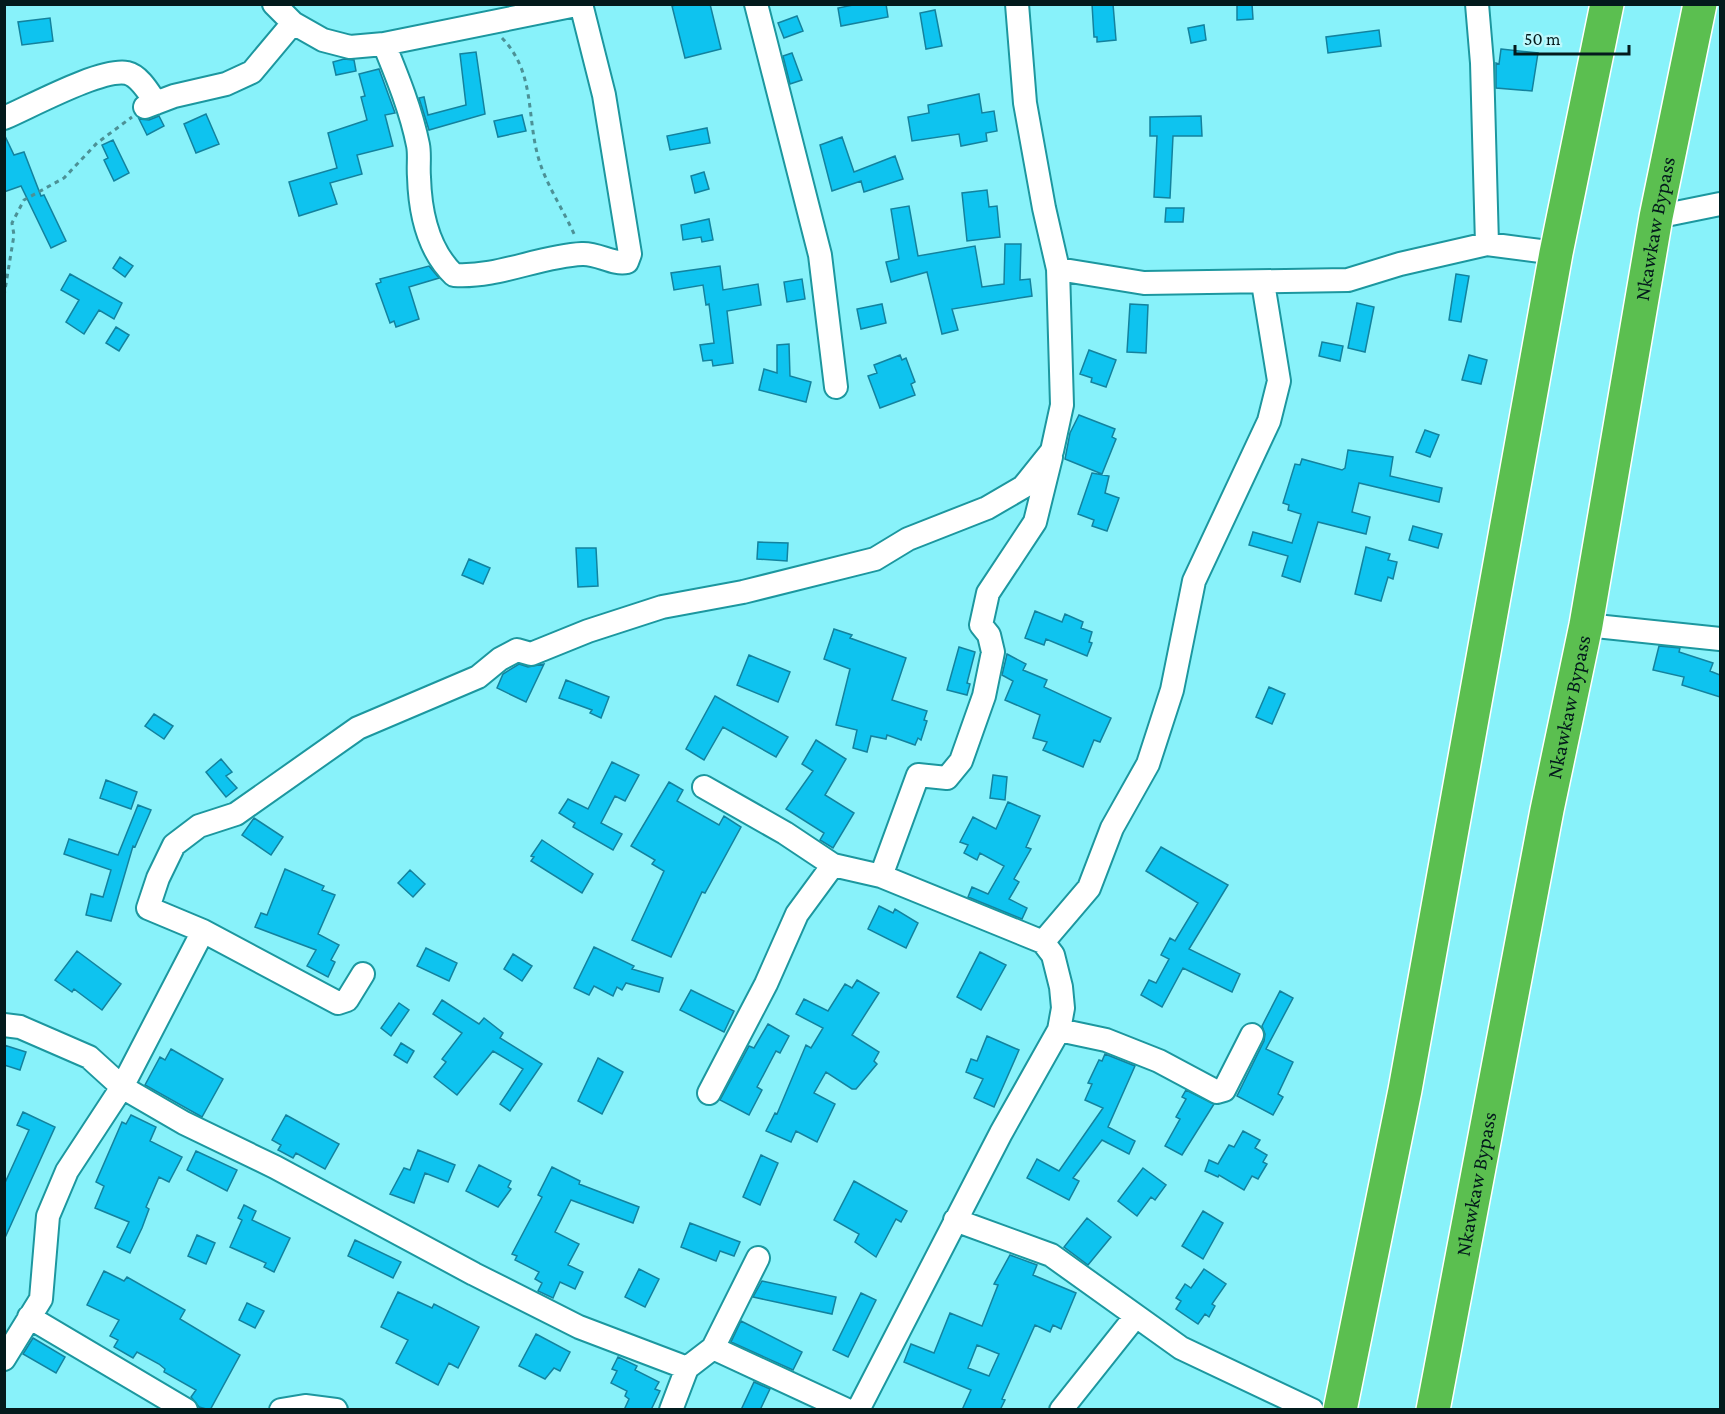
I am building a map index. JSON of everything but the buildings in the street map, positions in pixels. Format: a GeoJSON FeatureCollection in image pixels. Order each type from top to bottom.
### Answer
{"type":"FeatureCollection","features":[{"type":"Feature","properties":{"kind":"highway"},"geometry":{"type":"LineString","coordinates":[[1340,1410],[1405,1090],[1556,253],[1607,4]]}},
{"type":"Feature","properties":{"kind":"highway","name":"Nkawkaw Bypass"},"geometry":{"type":"LineString","coordinates":[[1433,1410],[1547,810],[1586,625],[1656,217],[1700,4]]}},
{"type":"Feature","properties":{"kind":"street"},"geometry":{"type":"LineString","coordinates":[[274,4],[293,23],[322,40],[350,47],[384,44],[581,4],[604,96],[630,254],[627,262],[621,263],[584,254],[466,276],[454,275],[446,267],[430,238],[422,212],[418,148],[414,129],[384,44]]}},
{"type":"Feature","properties":{"kind":"street"},"geometry":{"type":"LineString","coordinates":[[756,4],[820,255],[836,387]]}},
{"type":"Feature","properties":{"kind":"street"},"geometry":{"type":"LineString","coordinates":[[881,876],[918,775],[947,778],[961,761],[984,696],[993,652],[989,635],[981,625],[988,593],[1035,522],[1062,405],[1058,268],[1024,103],[1017,4]]}},
{"type":"Feature","properties":{"kind":"street"},"geometry":{"type":"LineString","coordinates":[[1477,4],[1482,63],[1487,244]]}},
{"type":"Feature","properties":{"kind":"street"},"geometry":{"type":"LineString","coordinates":[[4,118],[107,73],[129,73],[140,81],[151,105],[174,96],[226,84],[252,72],[293,23]]}},
{"type":"Feature","properties":{"kind":"street"},"geometry":{"type":"LineString","coordinates":[[1656,217],[1720,204]]}},
{"type":"Feature","properties":{"kind":"street"},"geometry":{"type":"LineString","coordinates":[[1058,268],[1144,283],[1263,283],[1348,280],[1400,264],[1487,244],[1556,253]]}},
{"type":"Feature","properties":{"kind":"street"},"geometry":{"type":"LineString","coordinates":[[1043,942],[1089,888],[1112,828],[1148,764],[1172,690],[1194,581],[1269,421],[1279,381],[1263,283]]}},
{"type":"Feature","properties":{"kind":"street"},"geometry":{"type":"LineString","coordinates":[[363,974],[347,1000],[338,1003],[203,931],[148,908],[158,878],[174,844],[199,826],[236,814],[358,728],[478,677],[500,659],[517,650],[531,654],[588,631],[662,607],[743,592],[875,559],[908,539],[987,508],[1023,487],[1052,451]]}},
{"type":"Feature","properties":{"kind":"street"},"geometry":{"type":"LineString","coordinates":[[1586,625],[1720,639]]}},
{"type":"Feature","properties":{"kind":"street"},"geometry":{"type":"LineString","coordinates":[[704,787],[785,833],[833,865],[881,876],[1043,942],[1053,955],[1061,987],[1063,1008],[1059,1030],[955,1220],[858,1410]]}},
{"type":"Feature","properties":{"kind":"street"},"geometry":{"type":"LineString","coordinates":[[709,1093],[766,984],[797,914],[833,865]]}},
{"type":"Feature","properties":{"kind":"street"},"geometry":{"type":"LineString","coordinates":[[4,1359],[41,1299],[48,1216],[67,1171],[122,1087],[203,931]]}},
{"type":"Feature","properties":{"kind":"street"},"geometry":{"type":"LineString","coordinates":[[4,1025],[20,1027],[89,1057],[122,1087],[184,1123],[275,1167],[464,1269],[579,1327],[687,1368]]}},
{"type":"Feature","properties":{"kind":"street"},"geometry":{"type":"LineString","coordinates":[[1059,1030],[1106,1040],[1159,1061],[1217,1092],[1224,1090],[1252,1035]]}},
{"type":"Feature","properties":{"kind":"street"},"geometry":{"type":"LineString","coordinates":[[955,1220],[1050,1255],[1181,1348],[1312,1410]]}},
{"type":"Feature","properties":{"kind":"street"},"geometry":{"type":"LineString","coordinates":[[671,1410],[687,1368],[713,1348],[758,1258]]}},
{"type":"Feature","properties":{"kind":"street"},"geometry":{"type":"LineString","coordinates":[[29,1317],[186,1410]]}},
{"type":"Feature","properties":{"kind":"street"},"geometry":{"type":"LineString","coordinates":[[1061,1410],[1135,1317]]}},
{"type":"Feature","properties":{"kind":"street"},"geometry":{"type":"LineString","coordinates":[[713,1348],[847,1410]]}},
{"type":"Feature","properties":{"kind":"street"},"geometry":{"type":"LineString","coordinates":[[281,1410],[306,1406],[336,1410]]}},
{"type":"Feature","properties":{"kind":"path"},"geometry":{"type":"LineString","coordinates":[[489,24],[510,46],[519,60],[527,81],[541,167],[584,254]]}},
{"type":"Feature","properties":{"kind":"path"},"geometry":{"type":"LineString","coordinates":[[4,296],[14,235],[12,223],[24,200],[64,178],[98,143],[151,105]]}}]}
